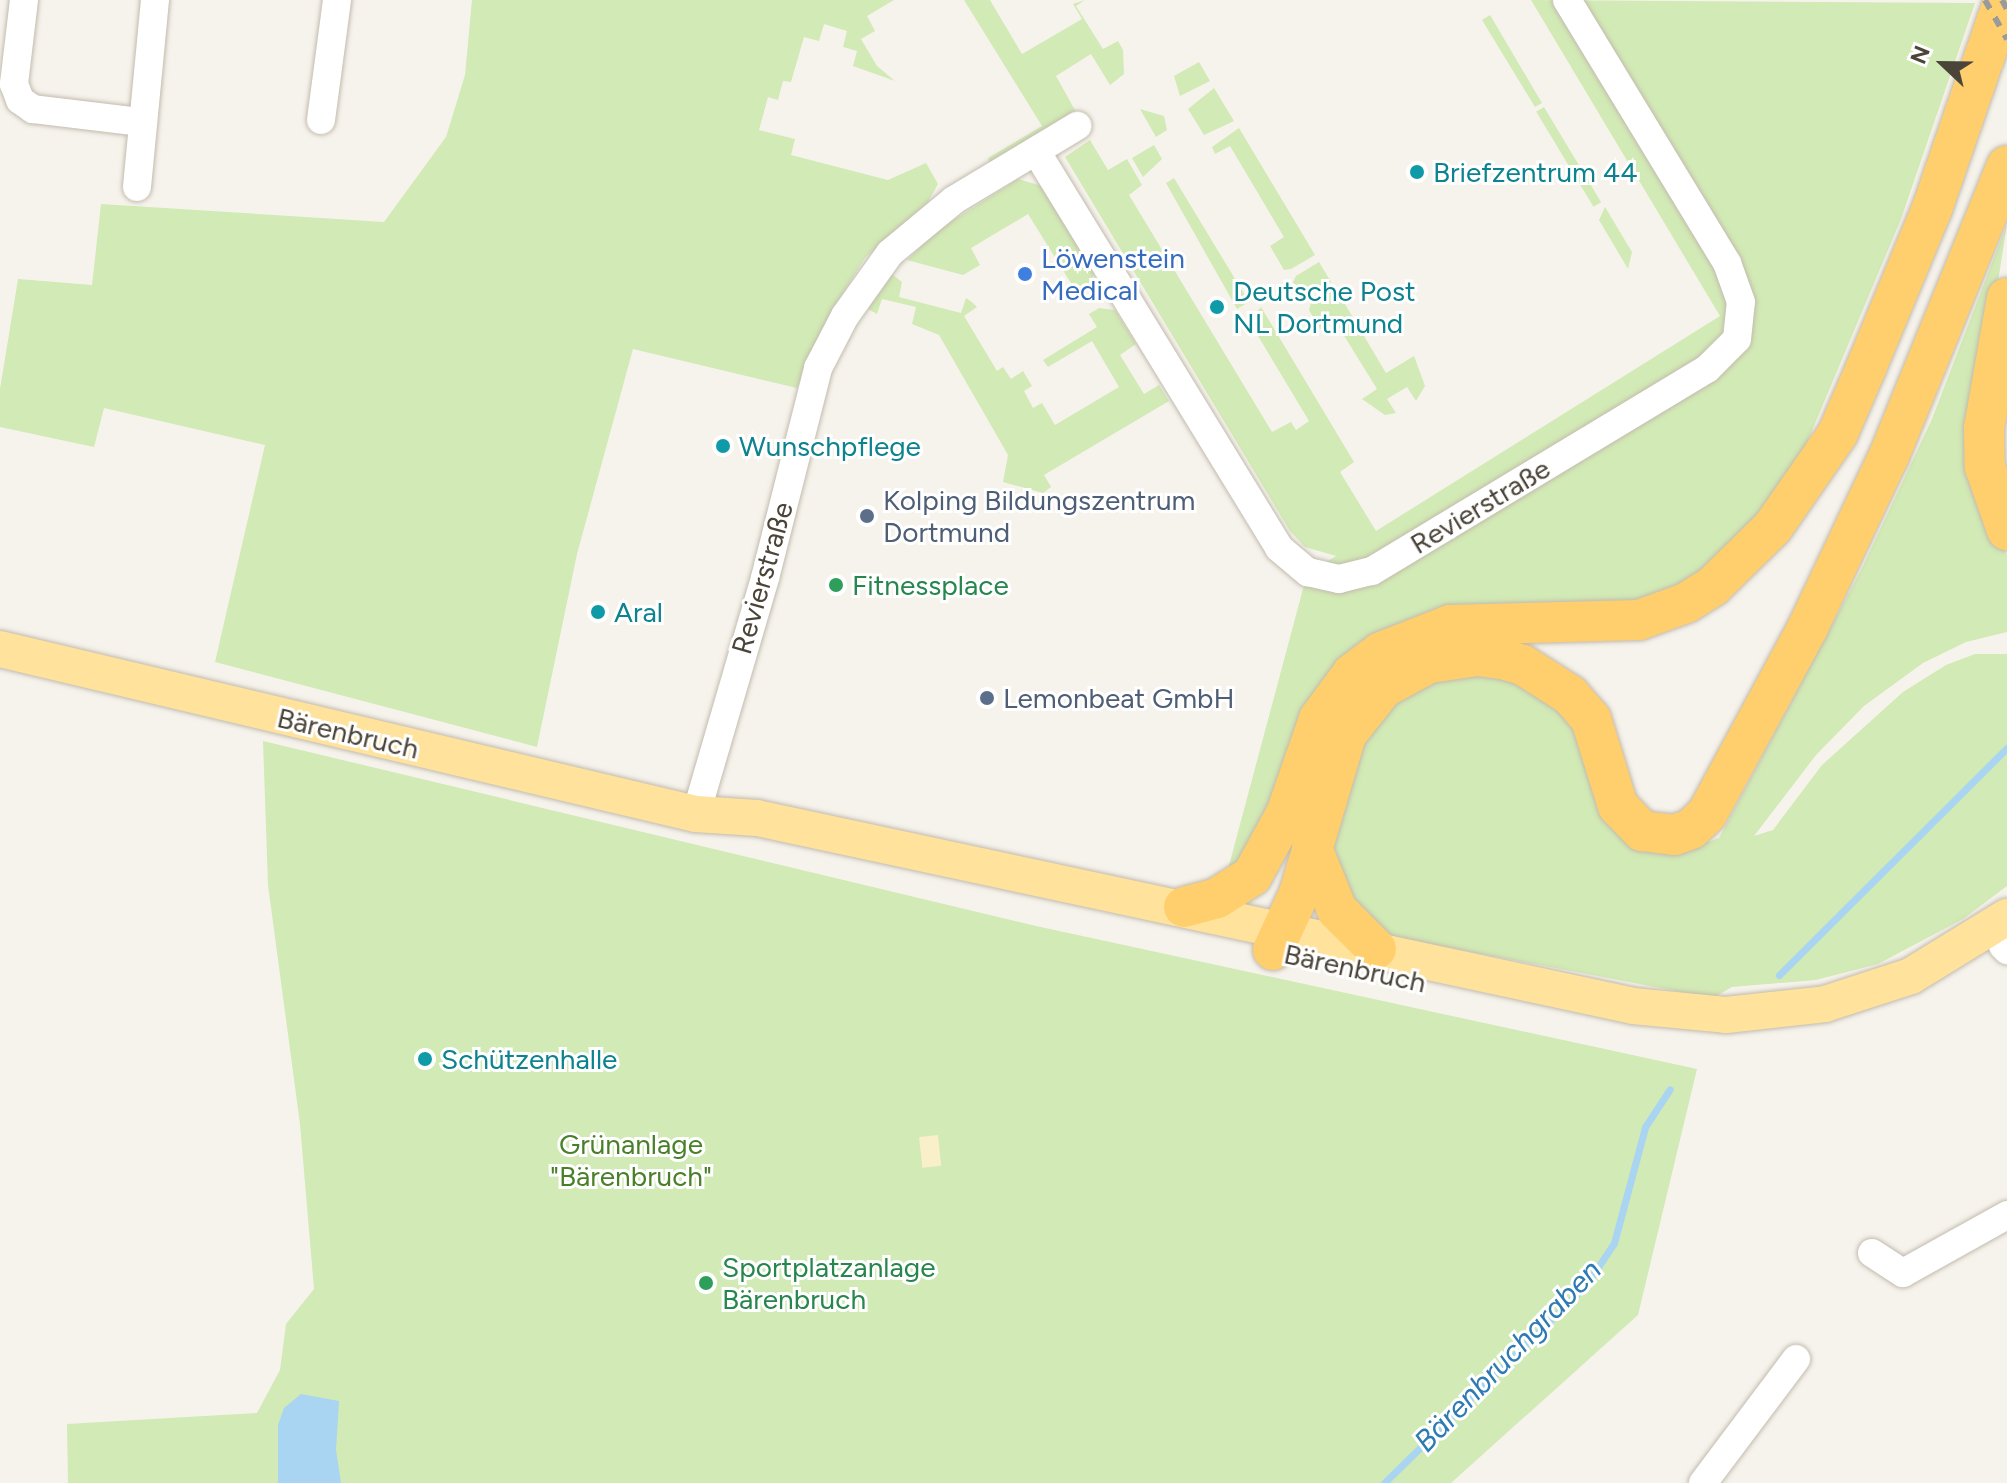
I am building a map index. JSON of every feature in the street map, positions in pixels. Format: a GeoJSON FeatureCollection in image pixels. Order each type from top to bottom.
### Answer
{"type":"FeatureCollection","features":[{"type":"Feature","properties":{"kind":"highway"},"geometry":{"type":"LineString","coordinates":[[1184,907],[1217,898],[1252,876],[1286,814],[1310,741],[1331,699],[1352,674],[1402,640],[1450,625],[1639,620],[1686,603],[1745,558],[1794,501],[1838,433],[1932,209],[2004,0]]}},
{"type":"Feature","properties":{"kind":"highway"},"geometry":{"type":"LineString","coordinates":[[1275,935],[1312,848],[1332,769],[1361,710],[1405,673],[1453,657],[1523,665],[1570,695],[1591,719],[1618,806],[1642,831],[1674,835],[1691,829],[1707,814],[1808,627],[1889,456],[2007,166]]}},
{"type":"Feature","properties":{"kind":"highway"},"geometry":{"type":"LineString","coordinates":[[2007,298],[1984,428],[1985,467],[2007,530]]}},
{"type":"Feature","properties":{"kind":"highway"},"geometry":{"type":"LineString","coordinates":[[1275,935],[1286,814]]}},
{"type":"Feature","properties":{"kind":"highway"},"geometry":{"type":"LineString","coordinates":[[1312,848],[1337,910],[1376,949]]}},
{"type":"Feature","properties":{"kind":"main road","name":"Bärenbruch"},"geometry":{"type":"LineString","coordinates":[[0,649],[696,814],[757,818],[1184,907],[1275,935],[1642,1031],[1711,1037],[1769,1032],[1865,1012],[1942,981],[2006,939]]}},
{"type":"Feature","properties":{"kind":"main road","name":"Bärenbruch"},"geometry":{"type":"LineString","coordinates":[[696,814],[752,839],[791,849],[1275,935],[1376,949],[1633,1006],[1726,1015],[1768,1013],[1825,1004],[1911,976],[2006,939]]}},
{"type":"Feature","properties":{"kind":"street"},"geometry":{"type":"LineString","coordinates":[[24,0],[14,84],[20,100],[33,109],[140,122]]}},
{"type":"Feature","properties":{"kind":"street"},"geometry":{"type":"LineString","coordinates":[[137,187],[140,122],[155,0]]}},
{"type":"Feature","properties":{"kind":"street"},"geometry":{"type":"LineString","coordinates":[[321,120],[337,0]]}},
{"type":"Feature","properties":{"kind":"street","name":"Revierstraße"},"geometry":{"type":"LineString","coordinates":[[1036,151],[1279,548],[1308,572],[1339,579],[1372,571],[1707,369],[1737,339],[1741,302],[1727,263],[1567,0]]}},
{"type":"Feature","properties":{"kind":"street","name":"Revierstraße"},"geometry":{"type":"LineString","coordinates":[[696,814],[767,570],[818,368],[845,316],[890,253],[954,200],[1077,126]]}},
{"type":"Feature","properties":{"kind":"street"},"geometry":{"type":"LineString","coordinates":[[1872,1253],[1903,1273],[2007,1215]]}},
{"type":"Feature","properties":{"kind":"street"},"geometry":{"type":"LineString","coordinates":[[1713,1479],[1794,1357]]}},
{"type":"Feature","properties":{"kind":"green space"},"geometry":{"type":"Polygon","coordinates":[[[472,0],[894,0],[867,16],[875,31],[861,39],[877,66],[895,81],[853,66],[857,51],[843,47],[847,31],[824,24],[819,41],[804,37],[791,82],[783,81],[778,100],[768,97],[759,130],[795,139],[791,155],[888,180],[926,163],[938,184],[928,202],[865,258],[828,317],[797,388],[633,349],[577,554],[537,747],[215,662],[265,445],[104,408],[94,447],[0,427],[0,389],[18,279],[92,285],[101,204],[384,222],[446,137],[465,75],[472,0]]]}},
{"type":"Feature","properties":{"kind":"green space"},"geometry":{"type":"Polygon","coordinates":[[[964,0],[990,0],[1022,54],[1082,19],[1073,4],[1085,0],[1076,6],[1103,49],[1118,41],[1123,50],[1124,74],[1110,85],[1091,54],[1056,76],[1076,112],[990,163],[988,158],[1042,126],[964,0]]]}},
{"type":"Feature","properties":{"kind":"green space"},"geometry":{"type":"Polygon","coordinates":[[[1531,0],[1975,3],[1901,219],[1803,452],[1775,498],[1714,567],[1643,603],[1433,616],[1260,850],[1227,873],[1307,574],[1336,556],[1305,547],[1290,531],[1065,157],[1090,140],[1108,170],[1127,159],[1142,185],[1129,195],[1272,432],[1291,422],[1296,430],[1309,421],[1249,321],[1261,307],[1354,462],[1340,472],[1376,531],[1720,316],[1531,0]]]}},
{"type":"Feature","properties":{"kind":"green space"},"geometry":{"type":"Polygon","coordinates":[[[1490,15],[1542,103],[1535,107],[1482,20],[1490,15]]]}},
{"type":"Feature","properties":{"kind":"green space"},"geometry":{"type":"Polygon","coordinates":[[[1199,62],[1210,81],[1180,96],[1174,76],[1199,62]]]}},
{"type":"Feature","properties":{"kind":"green space"},"geometry":{"type":"Polygon","coordinates":[[[1214,88],[1234,121],[1204,135],[1188,109],[1214,88]]]}},
{"type":"Feature","properties":{"kind":"green space"},"geometry":{"type":"Polygon","coordinates":[[[1544,107],[1601,202],[1593,207],[1536,112],[1544,107]]]}},
{"type":"Feature","properties":{"kind":"green space"},"geometry":{"type":"Polygon","coordinates":[[[1140,109],[1164,116],[1167,130],[1156,137],[1140,109]]]}},
{"type":"Feature","properties":{"kind":"green space"},"geometry":{"type":"Polygon","coordinates":[[[1239,128],[1315,255],[1291,269],[1284,270],[1270,246],[1284,237],[1230,146],[1215,154],[1212,147],[1239,128]]]}},
{"type":"Feature","properties":{"kind":"green space"},"geometry":{"type":"Polygon","coordinates":[[[1154,145],[1162,159],[1143,177],[1132,158],[1154,145]]]}},
{"type":"Feature","properties":{"kind":"green space"},"geometry":{"type":"Polygon","coordinates":[[[1174,178],[1249,302],[1237,309],[1166,183],[1174,178]]]}},
{"type":"Feature","properties":{"kind":"green space"},"geometry":{"type":"Polygon","coordinates":[[[1018,179],[1042,186],[1094,274],[1086,293],[1079,296],[1028,214],[971,248],[980,265],[963,275],[907,260],[938,230],[1018,179]]]}},
{"type":"Feature","properties":{"kind":"green space"},"geometry":{"type":"Polygon","coordinates":[[[1605,207],[1632,252],[1628,269],[1599,220],[1605,207]]]}},
{"type":"Feature","properties":{"kind":"green space"},"geometry":{"type":"Polygon","coordinates":[[[2007,224],[1998,282],[1985,509],[2007,555],[2007,632],[1966,642],[1923,663],[1864,706],[1816,755],[1754,836],[1773,830],[1822,765],[1903,692],[1946,665],[1975,654],[2007,654],[2007,886],[1963,919],[1878,964],[1816,980],[1732,987],[1713,998],[1392,937],[1331,877],[1333,812],[1356,738],[1425,676],[1508,674],[1575,724],[1634,845],[1673,854],[1719,838],[1861,570],[1932,419],[2007,224]]]}},
{"type":"Feature","properties":{"kind":"green space"},"geometry":{"type":"Polygon","coordinates":[[[1319,262],[1331,282],[1300,296],[1293,282],[1296,276],[1319,262]]]}},
{"type":"Feature","properties":{"kind":"green space"},"geometry":{"type":"Polygon","coordinates":[[[892,274],[902,282],[899,297],[961,313],[966,298],[972,302],[977,307],[964,316],[997,371],[1003,367],[1011,379],[1023,371],[1032,386],[1024,391],[1033,408],[1042,403],[1055,425],[1119,387],[1092,341],[1048,367],[1043,360],[1097,327],[1089,314],[1099,308],[1115,310],[1136,344],[1120,355],[1144,394],[1159,385],[1169,401],[1044,475],[1051,487],[1043,493],[1003,482],[1008,455],[939,335],[912,324],[916,307],[882,299],[877,314],[868,309],[892,274]]]}},
{"type":"Feature","properties":{"kind":"green space"},"geometry":{"type":"Polygon","coordinates":[[[1336,289],[1386,373],[1414,356],[1425,386],[1416,401],[1407,387],[1387,399],[1396,413],[1385,415],[1362,399],[1377,389],[1335,321],[1320,329],[1309,310],[1311,303],[1336,289]]]}},
{"type":"Feature","properties":{"kind":"green space","name":"Grünanlage \"Bärenbruch\""},"geometry":{"type":"Polygon","coordinates":[[[263,741],[1036,926],[1697,1069],[1638,1315],[1451,1483],[68,1483],[67,1424],[257,1413],[280,1370],[286,1324],[314,1289],[300,1124],[268,885],[263,741]]]}},
{"type":"Feature","properties":{"kind":"sand"},"geometry":{"type":"Polygon","coordinates":[[[938,1135],[941,1166],[922,1168],[919,1137],[938,1135]]]}},
{"type":"Feature","properties":{"kind":"water"},"geometry":{"type":"Polygon","coordinates":[[[301,1394],[339,1401],[336,1450],[341,1483],[278,1483],[278,1425],[284,1408],[301,1394]]]}},
{"type":"Feature","properties":{"kind":"waterway","name":"Bärenbruchgraben"},"geometry":{"type":"LineString","coordinates":[[1779,975],[2007,748]]}},
{"type":"Feature","properties":{"kind":"waterway","name":"Bärenbruchgraben"},"geometry":{"type":"LineString","coordinates":[[1384,1483],[1586,1285],[1614,1243],[1645,1127],[1670,1089]]}},
{"type":"Feature","properties":{"kind":"railway"},"geometry":{"type":"LineString","coordinates":[[1985,0],[2007,39]]}},
{"type":"Feature","properties":{"kind":"railway"},"geometry":{"type":"LineString","coordinates":[[2002,0],[2007,9]]}},
{"type":"Feature","properties":{"kind":"place","name":"Briefzentrum 44"},"geometry":{"type":"Point","coordinates":[1417,172]}},
{"type":"Feature","properties":{"kind":"place","name":"Löwenstein Medical"},"geometry":{"type":"Point","coordinates":[1025,274]}},
{"type":"Feature","properties":{"kind":"place","name":"Deutsche Post NL Dortmund"},"geometry":{"type":"Point","coordinates":[1217,307]}},
{"type":"Feature","properties":{"kind":"place","name":"Wunschpflege"},"geometry":{"type":"Point","coordinates":[723,446]}},
{"type":"Feature","properties":{"kind":"place","name":"Kolping Bildungszentrum Dortmund"},"geometry":{"type":"Point","coordinates":[867,516]}},
{"type":"Feature","properties":{"kind":"place","name":"Fitnessplace"},"geometry":{"type":"Point","coordinates":[836,585]}},
{"type":"Feature","properties":{"kind":"place","name":"Aral"},"geometry":{"type":"Point","coordinates":[598,612]}},
{"type":"Feature","properties":{"kind":"place","name":"Lemonbeat GmbH"},"geometry":{"type":"Point","coordinates":[987,698]}},
{"type":"Feature","properties":{"kind":"place","name":"Schützenhalle"},"geometry":{"type":"Point","coordinates":[425,1059]}},
{"type":"Feature","properties":{"kind":"place","name":"Sportplatzanlage Bärenbruch"},"geometry":{"type":"Point","coordinates":[706,1283]}}]}
